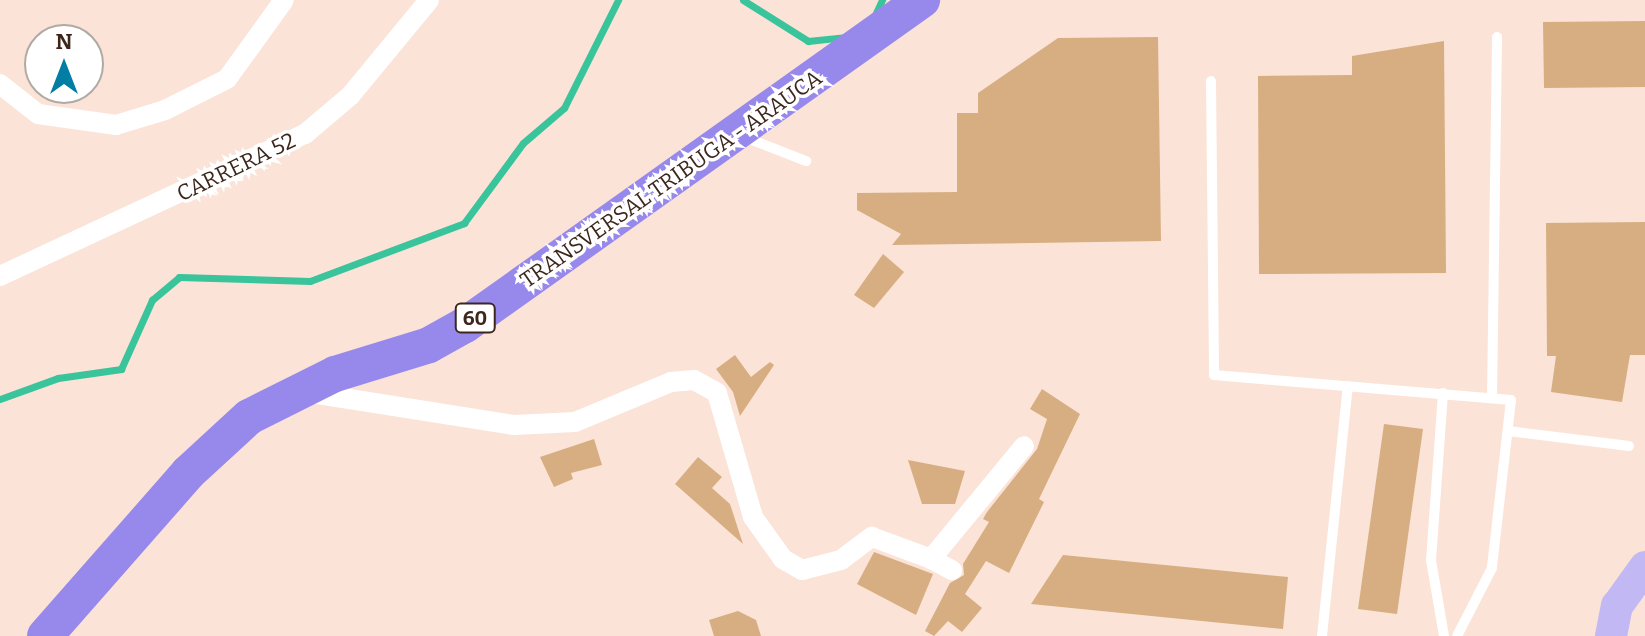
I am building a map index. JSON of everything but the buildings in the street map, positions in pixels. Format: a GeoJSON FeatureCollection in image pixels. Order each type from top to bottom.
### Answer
{"type":"FeatureCollection","features":[{"type":"Feature","properties":{"kind":"highway","name":"TRANSVERSAL TRIBUGA - ARAUCA"},"geometry":{"type":"LineString","coordinates":[[45,636],[188,473],[249,417],[302,391],[465,325],[922,0]]}},
{"type":"Feature","properties":{"kind":"main road"},"geometry":{"type":"LineString","coordinates":[[1611,636],[1617,606],[1645,567]]}},
{"type":"Feature","properties":{"kind":"street"},"geometry":{"type":"LineString","coordinates":[[0,84],[38,114],[116,125],[165,110],[227,79],[284,0]]}},
{"type":"Feature","properties":{"kind":"street","name":"CARRERA 52"},"geometry":{"type":"LineString","coordinates":[[0,276],[305,134],[350,96],[429,0]]}},
{"type":"Feature","properties":{"kind":"street"},"geometry":{"type":"LineString","coordinates":[[302,391],[514,425],[575,422],[671,382],[694,380],[717,393],[753,517],[783,559],[802,570],[818,568],[872,537],[952,570]]}},
{"type":"Feature","properties":{"kind":"street"},"geometry":{"type":"LineString","coordinates":[[931,559],[1024,446]]}},
{"type":"Feature","properties":{"kind":"lane"},"geometry":{"type":"LineString","coordinates":[[1492,398],[1497,37]]}},
{"type":"Feature","properties":{"kind":"lane"},"geometry":{"type":"LineString","coordinates":[[1211,81],[1214,375],[1511,400],[1492,568],[1457,636]]}},
{"type":"Feature","properties":{"kind":"lane"},"geometry":{"type":"LineString","coordinates":[[736,134],[806,161]]}},
{"type":"Feature","properties":{"kind":"lane"},"geometry":{"type":"LineString","coordinates":[[1322,636],[1348,386]]}},
{"type":"Feature","properties":{"kind":"lane"},"geometry":{"type":"LineString","coordinates":[[1443,393],[1431,560],[1444,636]]}},
{"type":"Feature","properties":{"kind":"lane"},"geometry":{"type":"LineString","coordinates":[[1508,431],[1629,446]]}},
{"type":"Feature","properties":{"kind":"waterway"},"geometry":{"type":"LineString","coordinates":[[0,399],[58,378],[121,369],[152,300],[179,277],[310,281],[464,223],[523,143],[564,108],[618,0]]}},
{"type":"Feature","properties":{"kind":"waterway"},"geometry":{"type":"LineString","coordinates":[[743,0],[808,41],[845,37]]}},
{"type":"Feature","properties":{"kind":"waterway"},"geometry":{"type":"LineString","coordinates":[[875,15],[882,0]]}}]}
